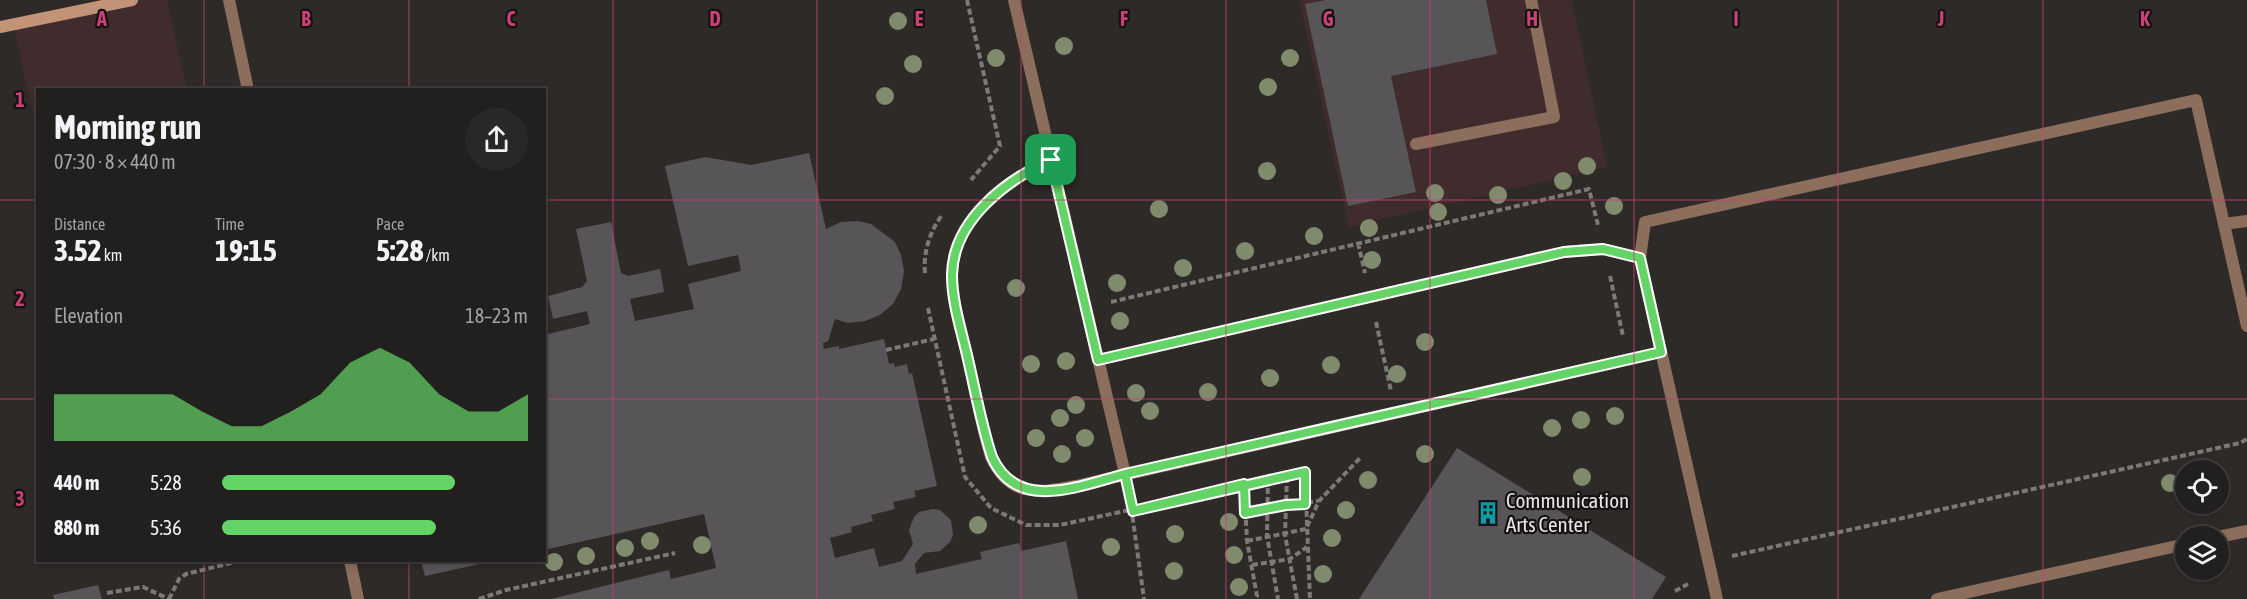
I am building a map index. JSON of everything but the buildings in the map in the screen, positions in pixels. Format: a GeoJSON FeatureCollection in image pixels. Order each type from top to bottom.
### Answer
{"type":"FeatureCollection","features":[{"type":"Feature","properties":{"kind":"main road"},"geometry":{"type":"LineString","coordinates":[[0,27],[132,0]]}},
{"type":"Feature","properties":{"kind":"lane"},"geometry":{"type":"LineString","coordinates":[[229,0],[248,88]]}},
{"type":"Feature","properties":{"kind":"lane"},"geometry":{"type":"LineString","coordinates":[[1014,0],[1125,474]]}},
{"type":"Feature","properties":{"kind":"lane"},"geometry":{"type":"LineString","coordinates":[[1416,144],[1554,117],[1531,0]]}},
{"type":"Feature","properties":{"kind":"lane"},"geometry":{"type":"LineString","coordinates":[[1717,599],[1640,258],[1646,222],[2196,100],[2247,326]]}},
{"type":"Feature","properties":{"kind":"lane"},"geometry":{"type":"LineString","coordinates":[[1051,160],[1022,174],[988,201],[967,229],[955,253],[952,273],[953,295],[984,431],[999,472],[1011,484],[1026,491],[1053,490],[1661,352]]}},
{"type":"Feature","properties":{"kind":"lane"},"geometry":{"type":"LineString","coordinates":[[2224,224],[2247,221]]}},
{"type":"Feature","properties":{"kind":"lane"},"geometry":{"type":"LineString","coordinates":[[1098,360],[1564,252],[1603,249],[1640,258]]}},
{"type":"Feature","properties":{"kind":"lane"},"geometry":{"type":"LineString","coordinates":[[2229,535],[2247,531]]}},
{"type":"Feature","properties":{"kind":"lane"},"geometry":{"type":"LineString","coordinates":[[1937,599],[2175,546]]}},
{"type":"Feature","properties":{"kind":"lane"},"geometry":{"type":"LineString","coordinates":[[350,562],[358,599]]}},
{"type":"Feature","properties":{"kind":"path"},"geometry":{"type":"LineString","coordinates":[[964,188],[1000,146],[967,0]]}},
{"type":"Feature","properties":{"kind":"path"},"geometry":{"type":"LineString","coordinates":[[1104,304],[1589,189],[1598,229]]}},
{"type":"Feature","properties":{"kind":"path"},"geometry":{"type":"LineString","coordinates":[[926,279],[924,257],[936,222],[950,205]]}},
{"type":"Feature","properties":{"kind":"path"},"geometry":{"type":"LineString","coordinates":[[1358,243],[1365,277]]}},
{"type":"Feature","properties":{"kind":"path"},"geometry":{"type":"LineString","coordinates":[[1608,268],[1624,337]]}},
{"type":"Feature","properties":{"kind":"path"},"geometry":{"type":"LineString","coordinates":[[927,301],[965,477],[991,508],[1026,525],[1060,525],[1305,472],[1310,599]]}},
{"type":"Feature","properties":{"kind":"path"},"geometry":{"type":"LineString","coordinates":[[1374,314],[1391,391]]}},
{"type":"Feature","properties":{"kind":"path"},"geometry":{"type":"LineString","coordinates":[[886,351],[934,339]]}},
{"type":"Feature","properties":{"kind":"path"},"geometry":{"type":"LineString","coordinates":[[1732,556],[2240,443],[2247,439]]}},
{"type":"Feature","properties":{"kind":"path"},"geometry":{"type":"LineString","coordinates":[[1306,529],[1319,501],[1361,457]]}},
{"type":"Feature","properties":{"kind":"path"},"geometry":{"type":"LineString","coordinates":[[1125,474],[1133,511],[1144,599]]}},
{"type":"Feature","properties":{"kind":"path"},"geometry":{"type":"LineString","coordinates":[[1287,477],[1285,534],[1297,599]]}},
{"type":"Feature","properties":{"kind":"path"},"geometry":{"type":"LineString","coordinates":[[1268,479],[1267,536],[1278,599]]}},
{"type":"Feature","properties":{"kind":"path"},"geometry":{"type":"LineString","coordinates":[[1244,484],[1247,541],[1256,599]]}},
{"type":"Feature","properties":{"kind":"path"},"geometry":{"type":"LineString","coordinates":[[1245,513],[1319,501]]}},
{"type":"Feature","properties":{"kind":"path"},"geometry":{"type":"LineString","coordinates":[[1247,541],[1306,529]]}},
{"type":"Feature","properties":{"kind":"path"},"geometry":{"type":"LineString","coordinates":[[1252,565],[1290,559],[1307,547]]}},
{"type":"Feature","properties":{"kind":"path"},"geometry":{"type":"LineString","coordinates":[[479,599],[506,590],[675,554]]}},
{"type":"Feature","properties":{"kind":"path"},"geometry":{"type":"LineString","coordinates":[[107,593],[143,587],[169,599],[179,579],[186,574],[235,562]]}},
{"type":"Feature","properties":{"kind":"path"},"geometry":{"type":"LineString","coordinates":[[1676,591],[1694,581]]}},
{"type":"Feature","properties":{"kind":"shaded area"},"geometry":{"type":"Polygon","coordinates":[[[132,0],[167,0],[187,88],[36,88],[36,128],[13,24],[132,0]]]}},
{"type":"Feature","properties":{"kind":"shaded area"},"geometry":{"type":"Polygon","coordinates":[[[1299,0],[1572,0],[1607,167],[1349,227],[1299,0]]]}},
{"type":"Feature","properties":{"kind":"place","name":"Communication Arts Center"},"geometry":{"type":"Point","coordinates":[1488,513]}},
{"type":"Feature","properties":{"kind":"route"},"geometry":{"type":"LineString","coordinates":[[1051,160],[1010,181],[988,201],[959,243],[952,273],[953,295],[992,457],[1005,479],[1026,491],[1053,490],[1125,474],[1133,511],[1244,484],[1305,472],[1305,504],[1286,505],[1245,513],[1244,484],[1188,498],[1133,511],[1125,474],[1661,352],[1640,258],[1613,250],[1587,249],[1564,252],[1370,296],[1098,360],[1051,160]]}}]}
